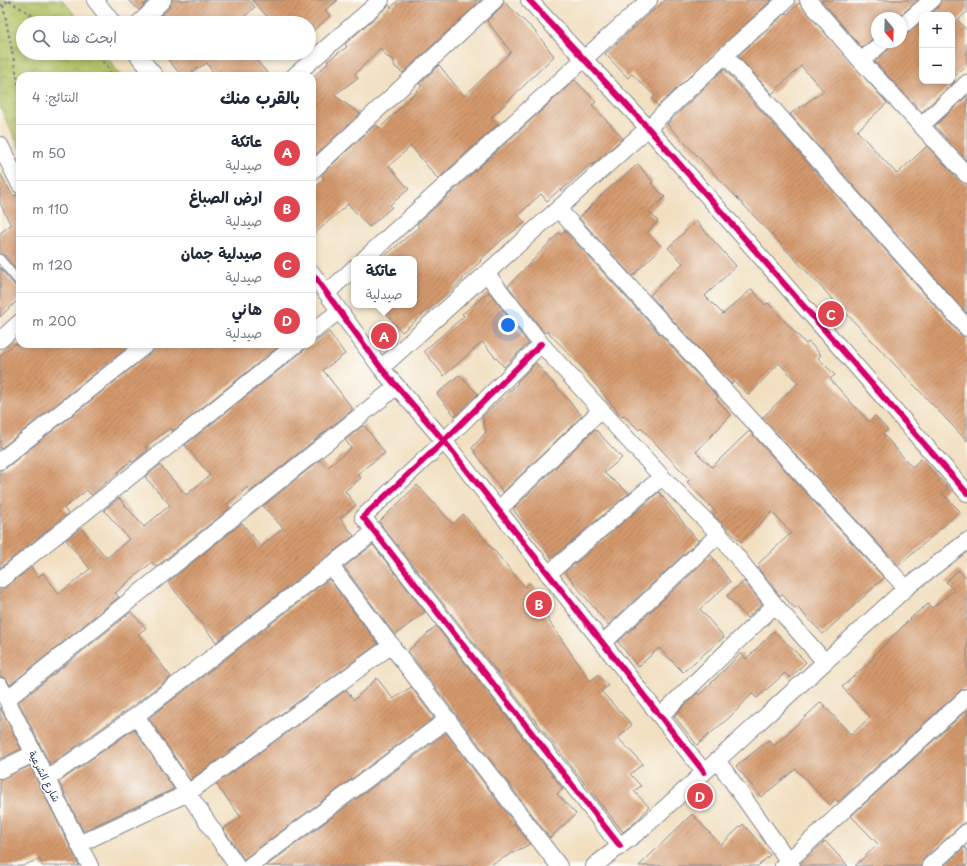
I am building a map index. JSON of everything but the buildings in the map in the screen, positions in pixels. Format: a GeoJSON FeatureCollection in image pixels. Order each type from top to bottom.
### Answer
{"type":"FeatureCollection","features":[{"type":"Feature","properties":{"kind":"street"},"geometry":{"type":"LineString","coordinates":[[95,0],[108,16]]}},
{"type":"Feature","properties":{"kind":"street"},"geometry":{"type":"LineString","coordinates":[[146,16],[162,0]]}},
{"type":"Feature","properties":{"kind":"street"},"geometry":{"type":"LineString","coordinates":[[316,167],[495,0]]}},
{"type":"Feature","properties":{"kind":"street"},"geometry":{"type":"LineString","coordinates":[[529,0],[648,128],[967,493]]}},
{"type":"Feature","properties":{"kind":"street"},"geometry":{"type":"LineString","coordinates":[[367,256],[648,0]]}},
{"type":"Feature","properties":{"kind":"street"},"geometry":{"type":"LineString","coordinates":[[381,368],[648,128],[786,0]]}},
{"type":"Feature","properties":{"kind":"street"},"geometry":{"type":"LineString","coordinates":[[808,0],[861,61],[967,175]]}},
{"type":"Feature","properties":{"kind":"street"},"geometry":{"type":"LineString","coordinates":[[907,21],[932,0]]}},
{"type":"Feature","properties":{"kind":"street"},"geometry":{"type":"LineString","coordinates":[[316,56],[374,2]]}},
{"type":"Feature","properties":{"kind":"street"},"geometry":{"type":"LineString","coordinates":[[861,61],[876,48]]}},
{"type":"Feature","properties":{"kind":"street"},"geometry":{"type":"LineString","coordinates":[[725,55],[967,328]]}},
{"type":"Feature","properties":{"kind":"street"},"geometry":{"type":"LineString","coordinates":[[141,60],[151,72]]}},
{"type":"Feature","properties":{"kind":"street"},"geometry":{"type":"LineString","coordinates":[[298,72],[311,60]]}},
{"type":"Feature","properties":{"kind":"street"},"geometry":{"type":"LineString","coordinates":[[922,125],[967,83]]}},
{"type":"Feature","properties":{"kind":"street"},"geometry":{"type":"LineString","coordinates":[[0,145],[16,177]]}},
{"type":"Feature","properties":{"kind":"street"},"geometry":{"type":"LineString","coordinates":[[558,209],[906,588]]}},
{"type":"Feature","properties":{"kind":"street"},"geometry":{"type":"LineString","coordinates":[[327,293],[351,271]]}},
{"type":"Feature","properties":{"kind":"street"},"geometry":{"type":"LineString","coordinates":[[487,274],[541,344],[662,477],[719,534],[775,605],[825,662]]}},
{"type":"Feature","properties":{"kind":"street"},"geometry":{"type":"LineString","coordinates":[[316,278],[381,368],[444,441],[704,772]]}},
{"type":"Feature","properties":{"kind":"street"},"geometry":{"type":"LineString","coordinates":[[316,329],[339,311]]}},
{"type":"Feature","properties":{"kind":"street"},"geometry":{"type":"LineString","coordinates":[[0,340],[16,326]]}},
{"type":"Feature","properties":{"kind":"street"},"geometry":{"type":"LineString","coordinates":[[541,344],[444,441],[363,517],[620,846]]}},
{"type":"Feature","properties":{"kind":"street"},"geometry":{"type":"LineString","coordinates":[[0,461],[142,348]]}},
{"type":"Feature","properties":{"kind":"street"},"geometry":{"type":"LineString","coordinates":[[0,580],[292,348]]}},
{"type":"Feature","properties":{"kind":"street"},"geometry":{"type":"LineString","coordinates":[[4,692],[396,386]]}},
{"type":"Feature","properties":{"kind":"street"},"geometry":{"type":"LineString","coordinates":[[498,510],[601,410]]}},
{"type":"Feature","properties":{"kind":"street"},"geometry":{"type":"LineString","coordinates":[[548,574],[662,477]]}},
{"type":"Feature","properties":{"kind":"street"},"geometry":{"type":"LineString","coordinates":[[47,779],[136,716],[374,532]]}},
{"type":"Feature","properties":{"kind":"street"},"geometry":{"type":"LineString","coordinates":[[603,643],[719,534]]}},
{"type":"Feature","properties":{"kind":"street"},"geometry":{"type":"LineString","coordinates":[[594,866],[642,828],[906,588],[967,541]]}},
{"type":"Feature","properties":{"kind":"street"},"geometry":{"type":"LineString","coordinates":[[330,565],[559,866]]}},
{"type":"Feature","properties":{"kind":"street"},"geometry":{"type":"LineString","coordinates":[[660,716],[775,605]]}},
{"type":"Feature","properties":{"kind":"street"},"geometry":{"type":"LineString","coordinates":[[79,844],[188,793],[392,645]]}},
{"type":"Feature","properties":{"kind":"street","name":"شارع الشرعية"},"geometry":{"type":"LineString","coordinates":[[4,692],[33,754],[90,866]]}},
{"type":"Feature","properties":{"kind":"street"},"geometry":{"type":"LineString","coordinates":[[717,760],[787,864],[967,697]]}},
{"type":"Feature","properties":{"kind":"street"},"geometry":{"type":"LineString","coordinates":[[136,716],[237,866]]}},
{"type":"Feature","properties":{"kind":"street"},"geometry":{"type":"LineString","coordinates":[[250,866],[448,719]]}},
{"type":"Feature","properties":{"kind":"street"},"geometry":{"type":"LineString","coordinates":[[0,770],[33,754]]}},
{"type":"Feature","properties":{"kind":"street"},"geometry":{"type":"LineString","coordinates":[[930,866],[967,832]]}},
{"type":"Feature","properties":{"kind":"lane"},"geometry":{"type":"LineString","coordinates":[[0,259],[16,278]]}},
{"type":"Feature","properties":{"kind":"path"},"geometry":{"type":"LineString","coordinates":[[16,77],[2,5],[10,1],[33,16]]}},
{"type":"Feature","properties":{"kind":"path"},"geometry":{"type":"LineString","coordinates":[[101,60],[110,72]]}},
{"type":"Feature","properties":{"kind":"green space"},"geometry":{"type":"Polygon","coordinates":[[[0,0],[63,0],[76,16],[16,16],[16,60],[109,60],[118,72],[16,72],[16,141],[0,107],[0,0]]]}},
{"type":"Feature","properties":{"kind":"cycle path"},"geometry":{"type":"LineString","coordinates":[[529,0],[648,128],[967,493]]}},
{"type":"Feature","properties":{"kind":"cycle path"},"geometry":{"type":"LineString","coordinates":[[316,279],[381,368],[444,441],[704,772]]}},
{"type":"Feature","properties":{"kind":"cycle path"},"geometry":{"type":"LineString","coordinates":[[541,344],[444,441],[363,517],[620,846]]}},
{"type":"Feature","properties":{"kind":"place","name":"صيدلية جمان"},"geometry":{"type":"Point","coordinates":[831,314]}},
{"type":"Feature","properties":{"kind":"place","name":"عاتكة"},"geometry":{"type":"Point","coordinates":[384,336]}},
{"type":"Feature","properties":{"kind":"place","name":"ارض الصباغ"},"geometry":{"type":"Point","coordinates":[539,604]}},
{"type":"Feature","properties":{"kind":"place","name":"هاني"},"geometry":{"type":"Point","coordinates":[700,796]}}]}
